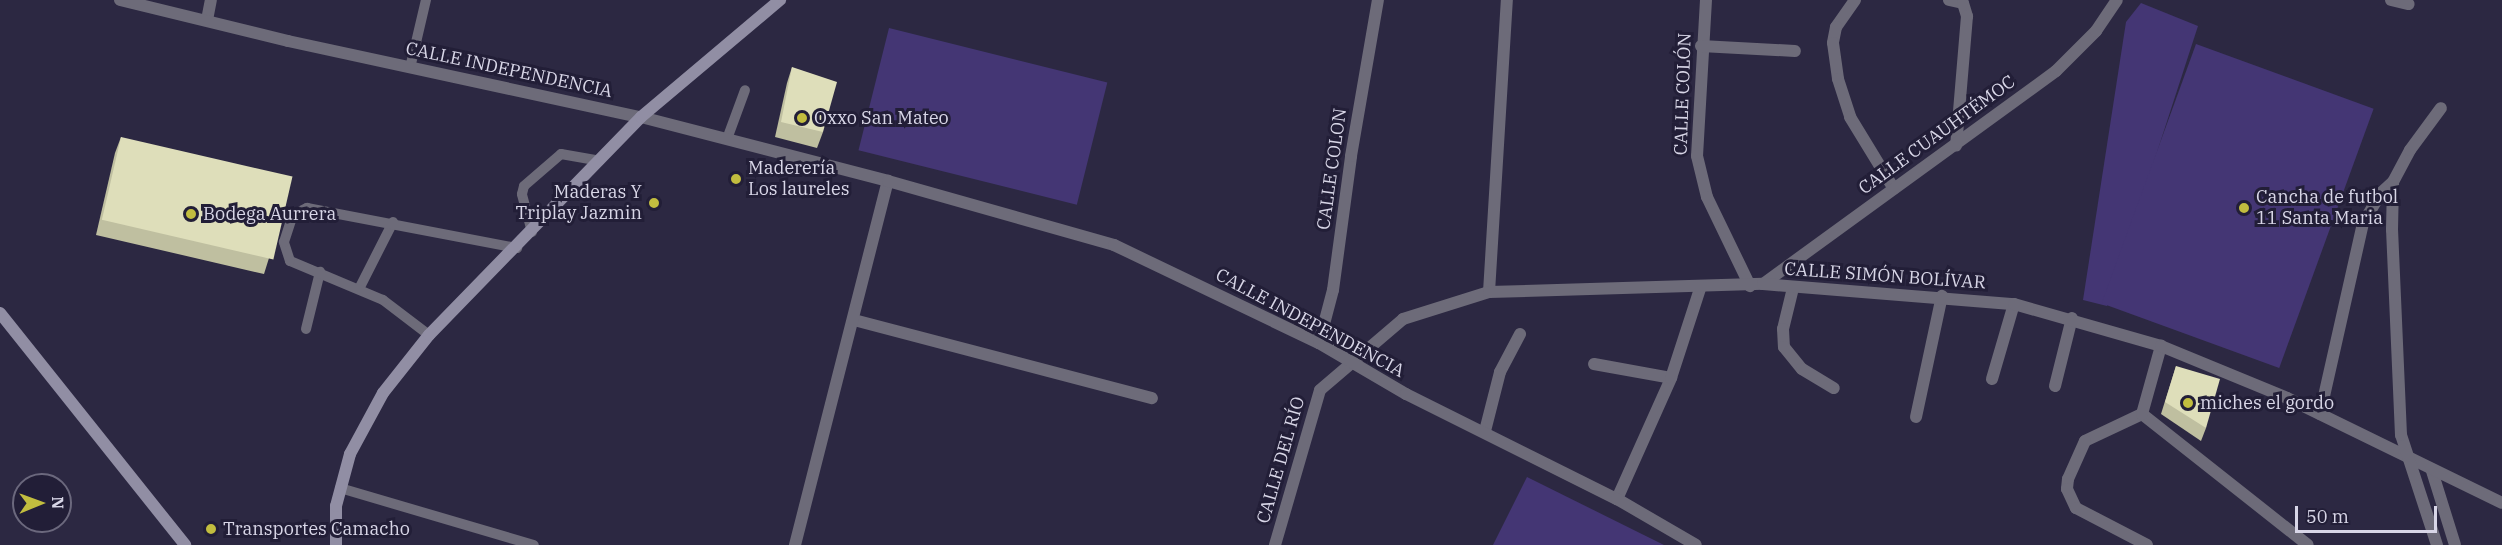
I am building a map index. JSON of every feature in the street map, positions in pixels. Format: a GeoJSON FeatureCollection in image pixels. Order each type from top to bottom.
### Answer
{"type":"FeatureCollection","features":[{"type":"Feature","properties":{"kind":"main road"},"geometry":{"type":"LineString","coordinates":[[336,545],[340,488],[363,425],[429,335],[517,248],[641,117],[780,0]]}},
{"type":"Feature","properties":{"kind":"main road"},"geometry":{"type":"LineString","coordinates":[[0,313],[185,545]]}},
{"type":"Feature","properties":{"kind":"street","name":"CALLE INDEPENDENCIA"},"geometry":{"type":"LineString","coordinates":[[120,0],[410,68],[641,117],[888,181],[1114,245],[1319,343],[1406,394],[1485,431],[1617,500],[1696,545]]}},
{"type":"Feature","properties":{"kind":"street"},"geometry":{"type":"LineString","coordinates":[[207,20],[211,0]]}},
{"type":"Feature","properties":{"kind":"street","name":"CALLE COLON"},"geometry":{"type":"LineString","coordinates":[[1319,343],[1333,290],[1351,156],[1378,0]]}},
{"type":"Feature","properties":{"kind":"street"},"geometry":{"type":"LineString","coordinates":[[1489,292],[1507,0]]}},
{"type":"Feature","properties":{"kind":"street","name":"CALLE COLÓN"},"geometry":{"type":"LineString","coordinates":[[1706,0],[1701,46],[1697,156],[1707,197],[1756,285]]}},
{"type":"Feature","properties":{"kind":"street"},"geometry":{"type":"LineString","coordinates":[[1856,0],[1836,27],[1833,43],[1838,79],[1850,117],[1894,189]]}},
{"type":"Feature","properties":{"kind":"street"},"geometry":{"type":"LineString","coordinates":[[1949,0],[1963,3],[1968,16],[1956,146]]}},
{"type":"Feature","properties":{"kind":"street","name":"CALLE CUAUHTÉMOC"},"geometry":{"type":"LineString","coordinates":[[1756,285],[1956,146],[2055,71],[2096,31],[2117,0]]}},
{"type":"Feature","properties":{"kind":"street"},"geometry":{"type":"LineString","coordinates":[[2391,0],[2409,4]]}},
{"type":"Feature","properties":{"kind":"street"},"geometry":{"type":"LineString","coordinates":[[1701,46],[1795,51]]}},
{"type":"Feature","properties":{"kind":"street"},"geometry":{"type":"LineString","coordinates":[[2320,414],[2363,223],[2381,193],[2393,182],[2410,150],[2441,108]]}},
{"type":"Feature","properties":{"kind":"street"},"geometry":{"type":"LineString","coordinates":[[795,545],[888,181]]}},
{"type":"Feature","properties":{"kind":"street"},"geometry":{"type":"LineString","coordinates":[[2393,182],[2398,406],[2407,458],[2437,545]]}},
{"type":"Feature","properties":{"kind":"street","name":"CALLE SIMÓN BOLÍVAR"},"geometry":{"type":"LineString","coordinates":[[1350,362],[1403,319],[1489,292],[1700,289],[1756,285],[1942,296],[2014,304],[2072,318],[2161,346],[2320,414],[2432,471],[2502,503]]}},
{"type":"Feature","properties":{"kind":"street"},"geometry":{"type":"LineString","coordinates":[[1793,288],[1783,329],[1784,347],[1802,369],[1833,388]]}},
{"type":"Feature","properties":{"kind":"street"},"geometry":{"type":"LineString","coordinates":[[1617,500],[1671,378],[1700,289]]}},
{"type":"Feature","properties":{"kind":"street"},"geometry":{"type":"LineString","coordinates":[[1916,417],[1942,296]]}},
{"type":"Feature","properties":{"kind":"street"},"geometry":{"type":"LineString","coordinates":[[1992,379],[2014,304]]}},
{"type":"Feature","properties":{"kind":"street"},"geometry":{"type":"LineString","coordinates":[[2055,386],[2072,318]]}},
{"type":"Feature","properties":{"kind":"street"},"geometry":{"type":"LineString","coordinates":[[854,320],[1152,398]]}},
{"type":"Feature","properties":{"kind":"street"},"geometry":{"type":"LineString","coordinates":[[1485,431],[1500,372],[1521,334]]}},
{"type":"Feature","properties":{"kind":"street"},"geometry":{"type":"LineString","coordinates":[[2147,545],[2076,508],[2067,489],[2068,479],[2085,441],[2142,414],[2161,346]]}},
{"type":"Feature","properties":{"kind":"street","name":"CALLE DEL RÍO"},"geometry":{"type":"LineString","coordinates":[[1275,545],[1320,390],[1350,362]]}},
{"type":"Feature","properties":{"kind":"street"},"geometry":{"type":"LineString","coordinates":[[1594,364],[1671,378]]}},
{"type":"Feature","properties":{"kind":"street"},"geometry":{"type":"LineString","coordinates":[[2142,414],[2308,545]]}},
{"type":"Feature","properties":{"kind":"street"},"geometry":{"type":"LineString","coordinates":[[2432,471],[2455,545]]}},
{"type":"Feature","properties":{"kind":"lane"},"geometry":{"type":"LineString","coordinates":[[410,68],[426,0]]}},
{"type":"Feature","properties":{"kind":"lane"},"geometry":{"type":"LineString","coordinates":[[727,139],[745,90]]}},
{"type":"Feature","properties":{"kind":"lane"},"geometry":{"type":"LineString","coordinates":[[532,232],[522,194],[524,186],[561,154],[599,161]]}},
{"type":"Feature","properties":{"kind":"lane"},"geometry":{"type":"LineString","coordinates":[[429,335],[360,287],[290,261],[285,253],[285,232],[298,209],[393,222],[517,248]]}},
{"type":"Feature","properties":{"kind":"lane"},"geometry":{"type":"LineString","coordinates":[[360,287],[393,222]]}},
{"type":"Feature","properties":{"kind":"lane"},"geometry":{"type":"LineString","coordinates":[[306,329],[320,272]]}},
{"type":"Feature","properties":{"kind":"lane"},"geometry":{"type":"LineString","coordinates":[[340,488],[534,545]]}},
{"type":"Feature","properties":{"kind":"shaded area"},"geometry":{"type":"Polygon","coordinates":[[[2141,3],[2198,26],[2107,306],[2083,300],[2126,22],[2141,3]]]}},
{"type":"Feature","properties":{"kind":"shaded area"},"geometry":{"type":"Polygon","coordinates":[[[889,28],[1107,82],[1077,205],[859,150],[889,28]]]}},
{"type":"Feature","properties":{"kind":"shaded area","name":"Cancha de futbol 11 Santa Maria"},"geometry":{"type":"Polygon","coordinates":[[[2196,44],[2374,109],[2279,368],[2102,303],[2196,44]]]}},
{"type":"Feature","properties":{"kind":"shaded area"},"geometry":{"type":"Polygon","coordinates":[[[1527,477],[1664,545],[1493,545],[1527,477]]]}},
{"type":"Feature","properties":{"kind":"building","name":"Oxxo San Mateo"},"geometry":{"type":"Polygon","coordinates":[[[792,67],[837,82],[823,132],[781,122],[792,67]]]}},
{"type":"Feature","properties":{"kind":"building","name":"Bodega Aurrera"},"geometry":{"type":"Polygon","coordinates":[[[121,137],[292,177],[273,259],[102,220],[121,137]]]}},
{"type":"Feature","properties":{"kind":"building","name":"miches el gordo"},"geometry":{"type":"Polygon","coordinates":[[[2176,366],[2220,379],[2206,428],[2165,402],[2176,366]]]}},
{"type":"Feature","properties":{"kind":"place","name":"Oxxo San Mateo"},"geometry":{"type":"Point","coordinates":[802,118]}},
{"type":"Feature","properties":{"kind":"place","name":"Maderería Los laureles"},"geometry":{"type":"Point","coordinates":[736,179]}},
{"type":"Feature","properties":{"kind":"place","name":"Maderas Y Triplay Jazmin"},"geometry":{"type":"Point","coordinates":[654,203]}},
{"type":"Feature","properties":{"kind":"place","name":"Cancha de futbol 11 Santa Maria"},"geometry":{"type":"Point","coordinates":[2244,208]}},
{"type":"Feature","properties":{"kind":"place","name":"Bodega Aurrera"},"geometry":{"type":"Point","coordinates":[191,214]}},
{"type":"Feature","properties":{"kind":"place","name":"miches el gordo"},"geometry":{"type":"Point","coordinates":[2188,403]}},
{"type":"Feature","properties":{"kind":"place","name":"Transportes Camacho"},"geometry":{"type":"Point","coordinates":[211,529]}}]}
